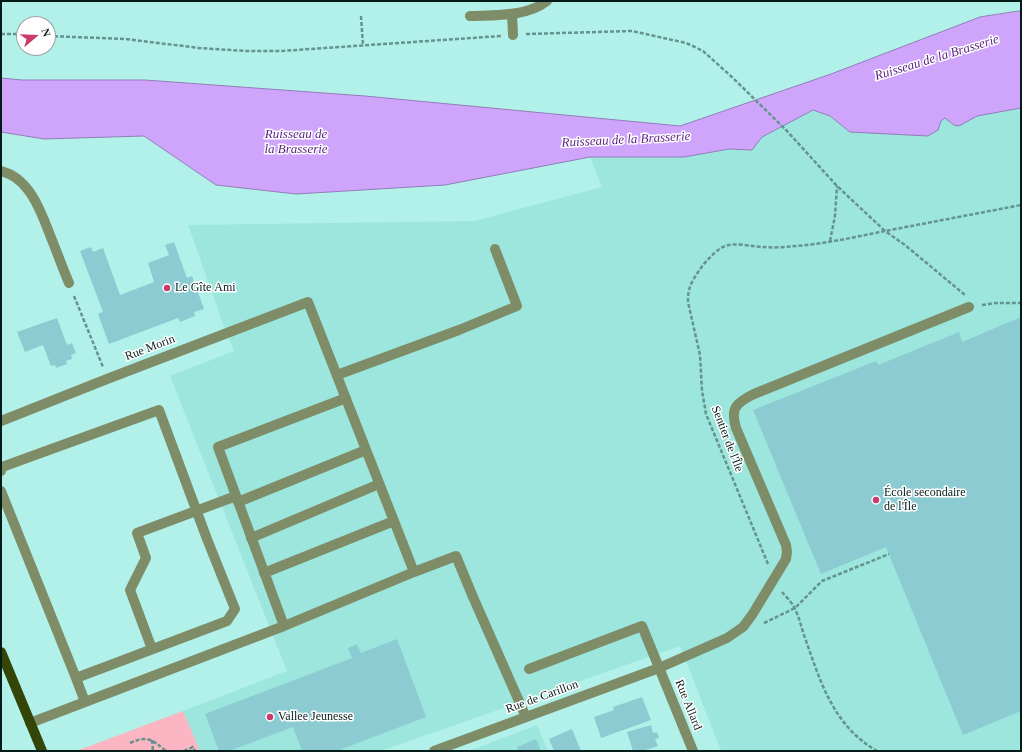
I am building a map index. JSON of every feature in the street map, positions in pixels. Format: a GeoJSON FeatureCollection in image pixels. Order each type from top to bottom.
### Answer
{"type":"FeatureCollection","features":[{"type":"Feature","properties":{"kind":"main road"},"geometry":{"type":"LineString","coordinates":[[1,652],[42,751]]}},
{"type":"Feature","properties":{"kind":"street"},"geometry":{"type":"LineString","coordinates":[[470,16],[512,14],[530,10],[547,1]]}},
{"type":"Feature","properties":{"kind":"street"},"geometry":{"type":"LineString","coordinates":[[512,14],[513,35]]}},
{"type":"Feature","properties":{"kind":"street"},"geometry":{"type":"LineString","coordinates":[[1,171],[17,180],[35,201],[43,217],[69,283]]}},
{"type":"Feature","properties":{"kind":"street"},"geometry":{"type":"LineString","coordinates":[[414,572],[337,375],[459,330],[517,306],[495,249]]}},
{"type":"Feature","properties":{"kind":"street","name":"Rue Morin"},"geometry":{"type":"LineString","coordinates":[[1,421],[308,302],[337,375]]}},
{"type":"Feature","properties":{"kind":"street","name":"Rue de Carillon"},"geometry":{"type":"LineString","coordinates":[[434,751],[660,668],[728,638],[743,627],[775,579],[786,559],[787,552],[786,545],[736,428],[733,413],[736,406],[740,401],[761,391],[968,302]]}},
{"type":"Feature","properties":{"kind":"street"},"geometry":{"type":"LineString","coordinates":[[284,626],[218,447],[346,398]]}},
{"type":"Feature","properties":{"kind":"street"},"geometry":{"type":"LineString","coordinates":[[1,471],[2,467],[159,410],[206,539],[235,609],[227,621],[76,678]]}},
{"type":"Feature","properties":{"kind":"street"},"geometry":{"type":"LineString","coordinates":[[152,649],[130,590],[146,558],[137,533],[197,511],[237,499],[366,450]]}},
{"type":"Feature","properties":{"kind":"street"},"geometry":{"type":"LineString","coordinates":[[251,538],[379,484]]}},
{"type":"Feature","properties":{"kind":"street"},"geometry":{"type":"LineString","coordinates":[[1,491],[85,702]]}},
{"type":"Feature","properties":{"kind":"street"},"geometry":{"type":"LineString","coordinates":[[264,573],[394,521]]}},
{"type":"Feature","properties":{"kind":"street"},"geometry":{"type":"LineString","coordinates":[[30,723],[284,626],[456,556],[526,717]]}},
{"type":"Feature","properties":{"kind":"street","name":"Rue Allard"},"geometry":{"type":"LineString","coordinates":[[529,668],[642,626],[693,751]]}},
{"type":"Feature","properties":{"kind":"path"},"geometry":{"type":"LineString","coordinates":[[361,16],[363,46]]}},
{"type":"Feature","properties":{"kind":"path"},"geometry":{"type":"LineString","coordinates":[[56,36],[126,39],[199,48],[246,51],[300,51],[513,35],[632,31],[686,43],[702,51],[733,78],[787,131],[837,186],[885,231],[905,245],[968,302],[1021,303]]}},
{"type":"Feature","properties":{"kind":"path"},"geometry":{"type":"LineString","coordinates":[[1,34],[16,34]]}},
{"type":"Feature","properties":{"kind":"path"},"geometry":{"type":"LineString","coordinates":[[830,241],[835,216],[837,186]]}},
{"type":"Feature","properties":{"kind":"path","name":"Sentier de l'Île"},"geometry":{"type":"LineString","coordinates":[[877,751],[862,740],[842,721],[831,704],[819,676],[795,608],[783,593],[775,579],[754,532],[706,414],[702,391],[700,355],[688,302],[689,288],[707,261],[724,246],[795,246],[830,241],[1021,205]]}},
{"type":"Feature","properties":{"kind":"path"},"geometry":{"type":"LineString","coordinates":[[69,283],[107,379]]}},
{"type":"Feature","properties":{"kind":"path"},"geometry":{"type":"LineString","coordinates":[[757,626],[795,608],[822,581],[889,554]]}},
{"type":"Feature","properties":{"kind":"path"},"geometry":{"type":"LineString","coordinates":[[130,743],[140,738],[152,740],[166,751]]}},
{"type":"Feature","properties":{"kind":"path"},"geometry":{"type":"LineString","coordinates":[[152,740],[154,751]]}},
{"type":"Feature","properties":{"kind":"path"},"geometry":{"type":"LineString","coordinates":[[184,751],[193,748],[195,751]]}},
{"type":"Feature","properties":{"kind":"shaded area"},"geometry":{"type":"Polygon","coordinates":[[[1021,108],[1021,751],[721,751],[680,646],[381,751],[200,751],[183,711],[287,671],[170,376],[234,351],[188,225],[474,221],[602,187],[590,157],[684,157],[729,149],[752,150],[762,137],[813,110],[830,116],[850,132],[941,121],[945,118],[954,125],[977,116],[1021,108]]]}},
{"type":"Feature","properties":{"kind":"shaded area"},"geometry":{"type":"Polygon","coordinates":[[[183,711],[200,751],[79,750],[183,711]]]}},
{"type":"Feature","properties":{"kind":"shaded area"},"geometry":{"type":"Polygon","coordinates":[[[537,725],[548,751],[469,751],[537,725]]]}},
{"type":"Feature","properties":{"kind":"water","name":"Ruisseau de la Brasserie"},"geometry":{"type":"Polygon","coordinates":[[[1021,11],[1021,108],[977,116],[959,126],[954,125],[945,118],[941,121],[938,130],[928,136],[850,132],[830,116],[813,110],[762,137],[752,150],[729,149],[684,157],[590,157],[445,185],[296,194],[216,185],[144,136],[44,139],[1,132],[1,78],[22,80],[145,80],[365,96],[680,126],[831,74],[980,17],[1021,11]]]}},
{"type":"Feature","properties":{"kind":"building","name":"Le Gîte Ami"},"geometry":{"type":"Polygon","coordinates":[[[174,242],[187,278],[192,276],[204,309],[194,312],[195,316],[180,322],[178,318],[109,344],[98,314],[103,312],[80,251],[91,247],[93,252],[103,248],[120,295],[154,282],[148,263],[169,255],[165,245],[174,242]]]}},
{"type":"Feature","properties":{"kind":"building"},"geometry":{"type":"Polygon","coordinates":[[[1021,317],[1021,711],[963,735],[886,547],[821,574],[753,410],[876,361],[878,365],[959,332],[962,342],[1021,317]]]}},
{"type":"Feature","properties":{"kind":"building"},"geometry":{"type":"Polygon","coordinates":[[[57,318],[67,345],[72,343],[76,353],[71,355],[72,359],[66,361],[67,364],[56,368],[55,365],[51,366],[43,345],[25,352],[17,332],[57,318]]]}},
{"type":"Feature","properties":{"kind":"building"},"geometry":{"type":"Polygon","coordinates":[[[397,639],[426,717],[342,749],[343,751],[302,751],[293,727],[229,751],[219,751],[205,714],[352,658],[348,648],[357,644],[361,653],[397,639]]]}},
{"type":"Feature","properties":{"kind":"building"},"geometry":{"type":"Polygon","coordinates":[[[642,697],[651,720],[601,738],[594,717],[614,710],[613,707],[642,697]]]}},
{"type":"Feature","properties":{"kind":"building"},"geometry":{"type":"Polygon","coordinates":[[[651,725],[653,733],[657,732],[659,738],[655,739],[658,746],[642,751],[633,751],[627,732],[651,725]]]}},
{"type":"Feature","properties":{"kind":"building"},"geometry":{"type":"Polygon","coordinates":[[[572,729],[581,751],[554,751],[549,739],[572,729]]]}},
{"type":"Feature","properties":{"kind":"building"},"geometry":{"type":"Polygon","coordinates":[[[536,739],[541,751],[518,751],[517,747],[536,739]]]}},
{"type":"Feature","properties":{"kind":"place","name":"Le Gîte Ami"},"geometry":{"type":"Point","coordinates":[167,288]}},
{"type":"Feature","properties":{"kind":"place","name":"École secondaire de l'Île"},"geometry":{"type":"Point","coordinates":[876,500]}},
{"type":"Feature","properties":{"kind":"place","name":"Vallee Jeunesse"},"geometry":{"type":"Point","coordinates":[270,717]}}]}
